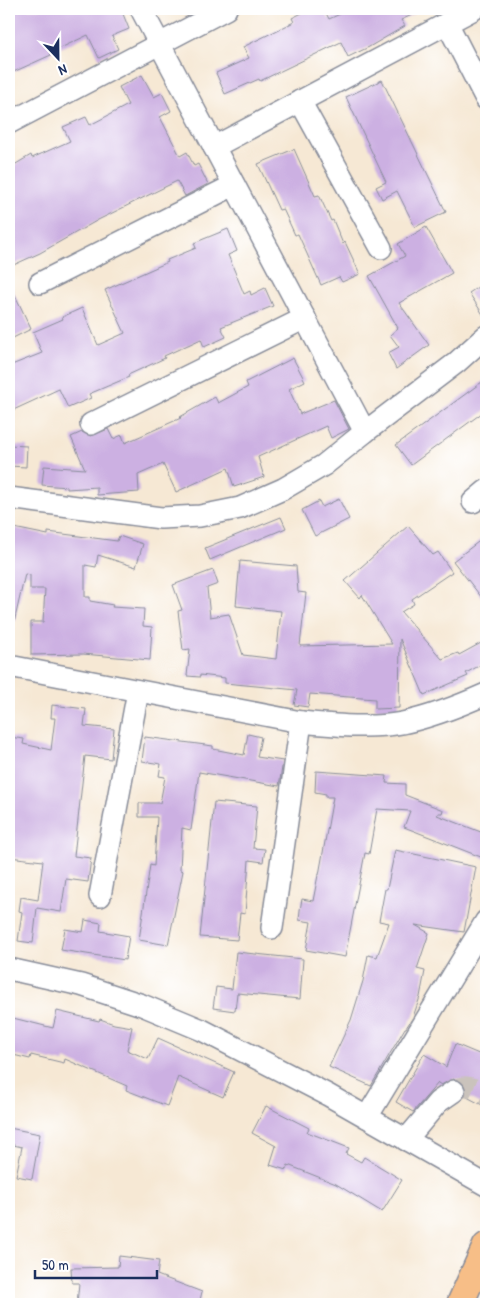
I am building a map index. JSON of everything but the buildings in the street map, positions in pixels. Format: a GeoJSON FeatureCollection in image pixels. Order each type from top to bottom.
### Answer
{"type":"FeatureCollection","features":[{"type":"Feature","properties":{"kind":"main road"},"geometry":{"type":"LineString","coordinates":[[460,1304],[486,1246]]}},
{"type":"Feature","properties":{"kind":"street"},"geometry":{"type":"LineString","coordinates":[[141,9],[365,432]]}},
{"type":"Feature","properties":{"kind":"street"},"geometry":{"type":"LineString","coordinates":[[9,123],[226,9]]}},
{"type":"Feature","properties":{"kind":"street"},"geometry":{"type":"LineString","coordinates":[[214,147],[474,9]]}},
{"type":"Feature","properties":{"kind":"street"},"geometry":{"type":"LineString","coordinates":[[447,23],[486,99]]}},
{"type":"Feature","properties":{"kind":"street"},"geometry":{"type":"LineString","coordinates":[[300,102],[381,248]]}},
{"type":"Feature","properties":{"kind":"street"},"geometry":{"type":"LineString","coordinates":[[40,283],[234,185]]}},
{"type":"Feature","properties":{"kind":"street"},"geometry":{"type":"LineString","coordinates":[[91,424],[305,318]]}},
{"type":"Feature","properties":{"kind":"street"},"geometry":{"type":"LineString","coordinates":[[9,498],[161,518],[181,518],[240,508],[283,488],[324,465],[456,363],[486,336]]}},
{"type":"Feature","properties":{"kind":"street"},"geometry":{"type":"LineString","coordinates":[[9,666],[301,722],[335,725],[401,723],[486,695]]}},
{"type":"Feature","properties":{"kind":"street"},"geometry":{"type":"LineString","coordinates":[[100,896],[138,691]]}},
{"type":"Feature","properties":{"kind":"street"},"geometry":{"type":"LineString","coordinates":[[272,928],[301,722]]}},
{"type":"Feature","properties":{"kind":"street"},"geometry":{"type":"LineString","coordinates":[[366,1117],[486,921]]}},
{"type":"Feature","properties":{"kind":"street"},"geometry":{"type":"LineString","coordinates":[[9,968],[81,985],[142,1005],[202,1030],[328,1095],[486,1185]]}},
{"type":"Feature","properties":{"kind":"street"},"geometry":{"type":"LineString","coordinates":[[406,1140],[438,1102],[454,1091]]}},
{"type":"Feature","properties":{"kind":"tunnel"},"geometry":{"type":"LineString","coordinates":[[454,1091],[458,1088],[466,1087],[486,1095]]}}]}
